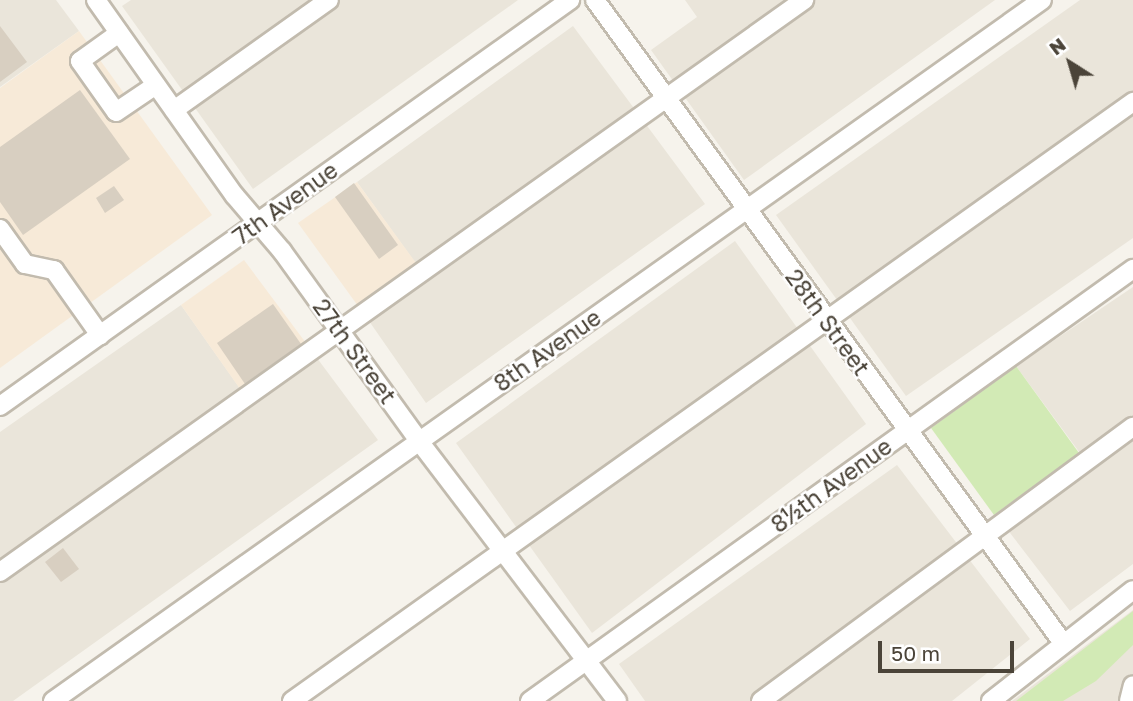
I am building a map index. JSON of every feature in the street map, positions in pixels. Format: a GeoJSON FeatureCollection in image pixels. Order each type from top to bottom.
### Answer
{"type":"FeatureCollection","features":[{"type":"Feature","properties":{"kind":"street","name":"27th Street"},"geometry":{"type":"LineString","coordinates":[[96,0],[174,110],[342,332],[419,441],[617,701]]}},
{"type":"Feature","properties":{"kind":"street"},"geometry":{"type":"LineString","coordinates":[[174,110],[329,0]]}},
{"type":"Feature","properties":{"kind":"street","name":"7th Avenue"},"geometry":{"type":"LineString","coordinates":[[0,406],[570,0]]}},
{"type":"Feature","properties":{"kind":"street","name":"28th Street"},"geometry":{"type":"LineString","coordinates":[[595,0],[1063,643]]}},
{"type":"Feature","properties":{"kind":"street"},"geometry":{"type":"LineString","coordinates":[[0,572],[342,332],[804,0]]}},
{"type":"Feature","properties":{"kind":"street","name":"8th Avenue"},"geometry":{"type":"LineString","coordinates":[[53,701],[1042,0]]}},
{"type":"Feature","properties":{"kind":"street"},"geometry":{"type":"LineString","coordinates":[[119,33],[80,61],[116,112],[156,85]]}},
{"type":"Feature","properties":{"kind":"street"},"geometry":{"type":"LineString","coordinates":[[292,701],[1133,103]]}},
{"type":"Feature","properties":{"kind":"street"},"geometry":{"type":"LineString","coordinates":[[0,229],[25,264],[54,270],[100,335]]}},
{"type":"Feature","properties":{"kind":"street","name":"8½th Avenue"},"geometry":{"type":"LineString","coordinates":[[530,701],[1133,270]]}},
{"type":"Feature","properties":{"kind":"street"},"geometry":{"type":"LineString","coordinates":[[761,701],[1133,427]]}},
{"type":"Feature","properties":{"kind":"street"},"geometry":{"type":"LineString","coordinates":[[991,701],[1133,590]]}},
{"type":"Feature","properties":{"kind":"street"},"geometry":{"type":"LineString","coordinates":[[1129,701],[1133,685]]}},
{"type":"Feature","properties":{"kind":"shaded area"},"geometry":{"type":"Polygon","coordinates":[[[0,0],[56,0],[79,31],[0,87],[0,0]]]}},
{"type":"Feature","properties":{"kind":"shaded area"},"geometry":{"type":"Polygon","coordinates":[[[131,0],[518,0],[253,189],[122,6],[131,0]]]}},
{"type":"Feature","properties":{"kind":"shaded area"},"geometry":{"type":"Polygon","coordinates":[[[685,0],[995,0],[744,180],[651,50],[697,17],[685,0]]]}},
{"type":"Feature","properties":{"kind":"shaded area"},"geometry":{"type":"Polygon","coordinates":[[[1080,0],[1133,0],[1133,238],[906,396],[776,215],[1080,0]]]}},
{"type":"Feature","properties":{"kind":"shaded area"},"geometry":{"type":"Polygon","coordinates":[[[573,26],[705,204],[426,403],[369,321],[427,279],[357,182],[573,26]]]}},
{"type":"Feature","properties":{"kind":"shaded area"},"geometry":{"type":"Polygon","coordinates":[[[79,31],[212,215],[0,368],[0,88],[79,31]]]}},
{"type":"Feature","properties":{"kind":"shaded area"},"geometry":{"type":"Polygon","coordinates":[[[357,182],[416,263],[358,306],[298,223],[357,182]]]}},
{"type":"Feature","properties":{"kind":"shaded area"},"geometry":{"type":"Polygon","coordinates":[[[735,241],[866,424],[592,633],[456,443],[735,241]]]}},
{"type":"Feature","properties":{"kind":"shaded area"},"geometry":{"type":"Polygon","coordinates":[[[244,260],[306,343],[240,389],[181,305],[244,260]]]}},
{"type":"Feature","properties":{"kind":"shaded area"},"geometry":{"type":"Polygon","coordinates":[[[1133,287],[1133,564],[1070,611],[1007,529],[1091,468],[1016,366],[1133,287]]]}},
{"type":"Feature","properties":{"kind":"shaded area"},"geometry":{"type":"Polygon","coordinates":[[[181,305],[251,404],[317,358],[378,440],[13,701],[0,701],[0,432],[181,305]]]}},
{"type":"Feature","properties":{"kind":"shaded area"},"geometry":{"type":"Polygon","coordinates":[[[897,465],[1030,639],[952,701],[645,701],[619,664],[897,465]]]}},
{"type":"Feature","properties":{"kind":"shaded area"},"geometry":{"type":"Polygon","coordinates":[[[1133,610],[1133,701],[1012,701],[1133,610]]]}},
{"type":"Feature","properties":{"kind":"green space"},"geometry":{"type":"Polygon","coordinates":[[[1016,366],[1079,453],[994,515],[931,428],[1016,366]]]}},
{"type":"Feature","properties":{"kind":"green space"},"geometry":{"type":"Polygon","coordinates":[[[1133,611],[1133,645],[1096,681],[1063,701],[1016,701],[1133,611]]]}},
{"type":"Feature","properties":{"kind":"building"},"geometry":{"type":"Polygon","coordinates":[[[0,26],[27,62],[0,82],[0,26]]]}},
{"type":"Feature","properties":{"kind":"building"},"geometry":{"type":"Polygon","coordinates":[[[80,90],[130,159],[23,235],[0,202],[0,147],[80,90]]]}},
{"type":"Feature","properties":{"kind":"building"},"geometry":{"type":"Polygon","coordinates":[[[354,183],[398,245],[379,259],[335,197],[354,183]]]}},
{"type":"Feature","properties":{"kind":"building"},"geometry":{"type":"Polygon","coordinates":[[[114,186],[124,200],[105,213],[96,198],[114,186]]]}},
{"type":"Feature","properties":{"kind":"building"},"geometry":{"type":"Polygon","coordinates":[[[273,304],[301,344],[245,384],[217,343],[273,304]]]}},
{"type":"Feature","properties":{"kind":"building"},"geometry":{"type":"Polygon","coordinates":[[[63,548],[79,569],[61,582],[45,562],[63,548]]]}}]}
